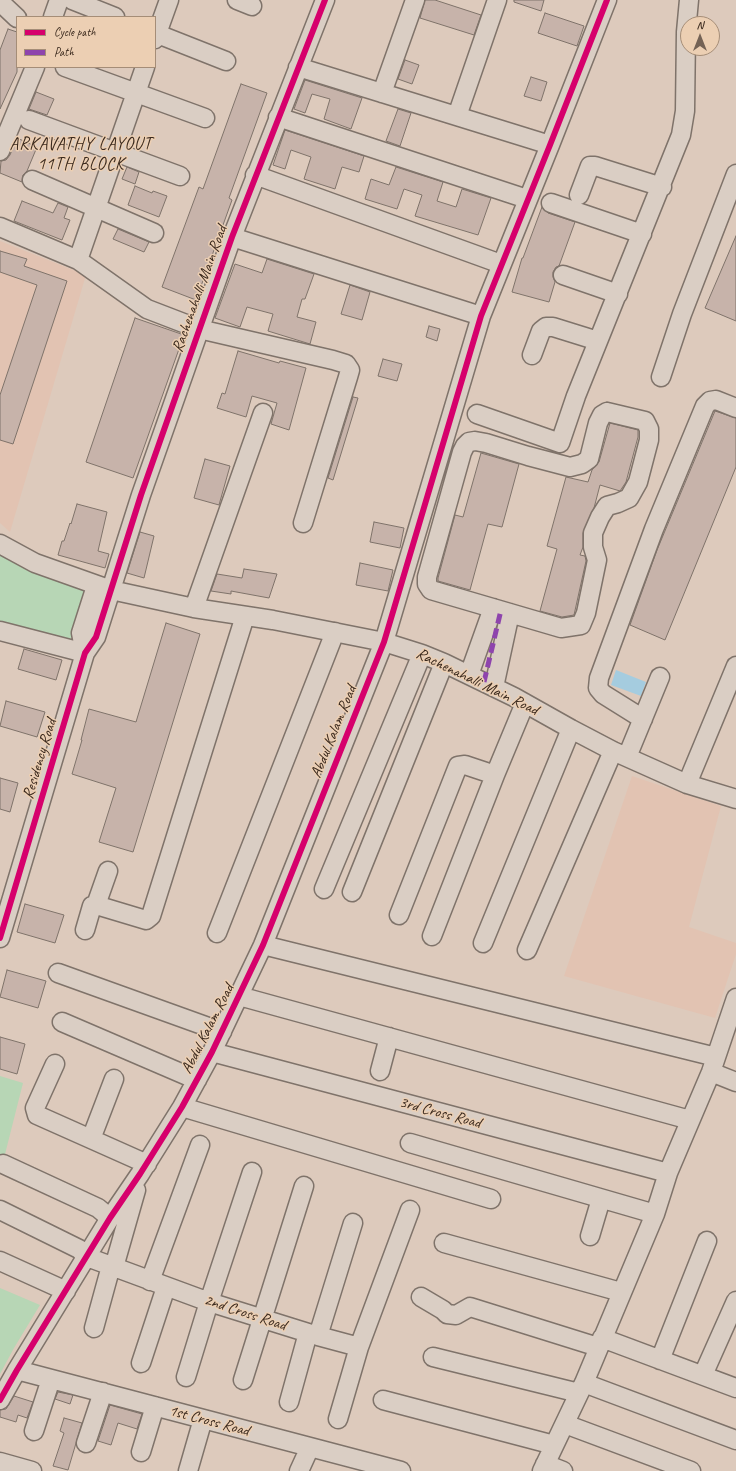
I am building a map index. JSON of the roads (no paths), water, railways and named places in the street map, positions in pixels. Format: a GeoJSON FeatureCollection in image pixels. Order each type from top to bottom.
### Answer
{"type":"FeatureCollection","features":[{"type":"Feature","properties":{"kind":"street"},"geometry":{"type":"LineString","coordinates":[[53,16],[59,0]]}},
{"type":"Feature","properties":{"kind":"street"},"geometry":{"type":"LineString","coordinates":[[72,0],[112,16]]}},
{"type":"Feature","properties":{"kind":"street"},"geometry":{"type":"LineString","coordinates":[[169,0],[156,35],[226,61]]}},
{"type":"Feature","properties":{"kind":"street","name":"Rachenahalli Main Road"},"geometry":{"type":"LineString","coordinates":[[103,588],[141,495],[198,328],[255,175],[325,0]]}},
{"type":"Feature","properties":{"kind":"street"},"geometry":{"type":"LineString","coordinates":[[382,93],[415,0]]}},
{"type":"Feature","properties":{"kind":"street"},"geometry":{"type":"LineString","coordinates":[[457,116],[497,0]]}},
{"type":"Feature","properties":{"kind":"street"},"geometry":{"type":"LineString","coordinates":[[478,414],[560,443],[576,396],[679,142],[685,111],[686,32],[689,0]]}},
{"type":"Feature","properties":{"kind":"street"},"geometry":{"type":"LineString","coordinates":[[0,2],[16,17]]}},
{"type":"Feature","properties":{"kind":"street","name":"Abdul Kalam Road"},"geometry":{"type":"LineString","coordinates":[[0,1400],[110,1218],[144,1169],[182,1107],[222,1032],[263,945],[384,642],[481,316],[550,145],[600,2]]}},
{"type":"Feature","properties":{"kind":"street"},"geometry":{"type":"LineString","coordinates":[[298,67],[550,145]]}},
{"type":"Feature","properties":{"kind":"street"},"geometry":{"type":"LineString","coordinates":[[0,151],[35,68]]}},
{"type":"Feature","properties":{"kind":"street"},"geometry":{"type":"LineString","coordinates":[[68,68],[206,118]]}},
{"type":"Feature","properties":{"kind":"street"},"geometry":{"type":"LineString","coordinates":[[78,260],[145,68]]}},
{"type":"Feature","properties":{"kind":"street"},"geometry":{"type":"LineString","coordinates":[[278,117],[527,199]]}},
{"type":"Feature","properties":{"kind":"street"},"geometry":{"type":"LineString","coordinates":[[29,120],[180,176]]}},
{"type":"Feature","properties":{"kind":"street"},"geometry":{"type":"LineString","coordinates":[[579,195],[590,166],[595,166],[662,186]]}},
{"type":"Feature","properties":{"kind":"street"},"geometry":{"type":"LineString","coordinates":[[661,377],[682,314],[736,174]]}},
{"type":"Feature","properties":{"kind":"street"},"geometry":{"type":"LineString","coordinates":[[255,175],[501,264]]}},
{"type":"Feature","properties":{"kind":"street"},"geometry":{"type":"LineString","coordinates":[[32,180],[154,233]]}},
{"type":"Feature","properties":{"kind":"street"},"geometry":{"type":"LineString","coordinates":[[551,203],[642,234]]}},
{"type":"Feature","properties":{"kind":"street"},"geometry":{"type":"LineString","coordinates":[[0,226],[78,260],[147,309],[198,328],[346,364],[350,370],[303,523]]}},
{"type":"Feature","properties":{"kind":"street"},"geometry":{"type":"LineString","coordinates":[[232,237],[481,316]]}},
{"type":"Feature","properties":{"kind":"street"},"geometry":{"type":"LineString","coordinates":[[563,275],[618,294]]}},
{"type":"Feature","properties":{"kind":"street"},"geometry":{"type":"LineString","coordinates":[[532,355],[541,331],[546,327],[553,327],[598,341]]}},
{"type":"Feature","properties":{"kind":"street"},"geometry":{"type":"LineString","coordinates":[[643,719],[603,694],[598,688],[599,678],[654,529],[705,406],[710,400],[716,400],[736,408]]}},
{"type":"Feature","properties":{"kind":"street"},"geometry":{"type":"LineString","coordinates":[[607,412],[645,421],[650,429],[649,440],[638,482],[629,498],[606,506],[593,533],[593,547],[597,560],[586,613],[581,625],[561,628],[502,611],[431,590],[427,584],[427,577],[457,467],[465,446],[469,442],[474,441],[486,443],[570,467],[582,464],[589,459],[598,423],[602,414],[607,412]]}},
{"type":"Feature","properties":{"kind":"street"},"geometry":{"type":"LineString","coordinates":[[194,608],[263,413]]}},
{"type":"Feature","properties":{"kind":"street","name":"Rachenahalli Main Road"},"geometry":{"type":"LineString","coordinates":[[0,544],[35,563],[103,588],[194,608],[384,642],[422,654],[444,663],[525,703],[571,730],[620,754],[688,784],[736,799]]}},
{"type":"Feature","properties":{"kind":"street","name":"Residency Road"},"geometry":{"type":"LineString","coordinates":[[0,938],[85,653],[96,637],[103,588]]}},
{"type":"Feature","properties":{"kind":"street"},"geometry":{"type":"LineString","coordinates":[[468,675],[502,611]]}},
{"type":"Feature","properties":{"kind":"street"},"geometry":{"type":"LineString","coordinates":[[494,688],[502,611]]}},
{"type":"Feature","properties":{"kind":"street"},"geometry":{"type":"LineString","coordinates":[[96,905],[146,920],[151,916],[245,616]]}},
{"type":"Feature","properties":{"kind":"street"},"geometry":{"type":"LineString","coordinates":[[0,631],[85,653]]}},
{"type":"Feature","properties":{"kind":"street"},"geometry":{"type":"LineString","coordinates":[[217,933],[334,632]]}},
{"type":"Feature","properties":{"kind":"street"},"geometry":{"type":"LineString","coordinates":[[324,889],[422,654]]}},
{"type":"Feature","properties":{"kind":"street"},"geometry":{"type":"LineString","coordinates":[[352,892],[444,663]]}},
{"type":"Feature","properties":{"kind":"street"},"geometry":{"type":"LineString","coordinates":[[688,784],[736,666]]}},
{"type":"Feature","properties":{"kind":"street"},"geometry":{"type":"LineString","coordinates":[[527,950],[620,754],[643,719],[660,677]]}},
{"type":"Feature","properties":{"kind":"street"},"geometry":{"type":"LineString","coordinates":[[432,936],[525,703]]}},
{"type":"Feature","properties":{"kind":"street"},"geometry":{"type":"LineString","coordinates":[[483,943],[571,730]]}},
{"type":"Feature","properties":{"kind":"street"},"geometry":{"type":"LineString","coordinates":[[399,915],[458,766],[465,765],[495,775]]}},
{"type":"Feature","properties":{"kind":"street"},"geometry":{"type":"LineString","coordinates":[[85,930],[92,906],[96,905],[108,871]]}},
{"type":"Feature","properties":{"kind":"street"},"geometry":{"type":"LineString","coordinates":[[263,945],[714,1064],[736,1082]]}},
{"type":"Feature","properties":{"kind":"street"},"geometry":{"type":"LineString","coordinates":[[58,973],[222,1032]]}},
{"type":"Feature","properties":{"kind":"street"},"geometry":{"type":"LineString","coordinates":[[239,996],[690,1120]]}},
{"type":"Feature","properties":{"kind":"street"},"geometry":{"type":"LineString","coordinates":[[563,1471],[543,1468],[581,1388],[655,1214],[668,1173],[714,1064],[736,998]]}},
{"type":"Feature","properties":{"kind":"street"},"geometry":{"type":"LineString","coordinates":[[62,1022],[197,1080]]}},
{"type":"Feature","properties":{"kind":"street"},"geometry":{"type":"LineString","coordinates":[[380,1071],[389,1037]]}},
{"type":"Feature","properties":{"kind":"street","name":"3rd Cross Road"},"geometry":{"type":"LineString","coordinates":[[212,1052],[668,1173]]}},
{"type":"Feature","properties":{"kind":"street"},"geometry":{"type":"LineString","coordinates":[[55,1064],[35,1108],[37,1115],[91,1138],[144,1169],[112,1266],[94,1328]]}},
{"type":"Feature","properties":{"kind":"street"},"geometry":{"type":"LineString","coordinates":[[91,1138],[114,1079]]}},
{"type":"Feature","properties":{"kind":"street"},"geometry":{"type":"LineString","coordinates":[[182,1107],[491,1199]]}},
{"type":"Feature","properties":{"kind":"street"},"geometry":{"type":"LineString","coordinates":[[410,1143],[655,1214]]}},
{"type":"Feature","properties":{"kind":"street"},"geometry":{"type":"LineString","coordinates":[[142,1363],[158,1284],[200,1145]]}},
{"type":"Feature","properties":{"kind":"street"},"geometry":{"type":"LineString","coordinates":[[3,1164],[98,1208],[110,1218]]}},
{"type":"Feature","properties":{"kind":"street"},"geometry":{"type":"LineString","coordinates":[[186,1377],[252,1172]]}},
{"type":"Feature","properties":{"kind":"street"},"geometry":{"type":"LineString","coordinates":[[244,1380],[304,1186]]}},
{"type":"Feature","properties":{"kind":"street"},"geometry":{"type":"LineString","coordinates":[[590,1236],[601,1199]]}},
{"type":"Feature","properties":{"kind":"street","name":"2nd Cross Road"},"geometry":{"type":"LineString","coordinates":[[0,1210],[79,1249],[87,1257],[209,1302],[313,1335],[359,1347]]}},
{"type":"Feature","properties":{"kind":"street"},"geometry":{"type":"LineString","coordinates":[[338,1419],[359,1347],[410,1210]]}},
{"type":"Feature","properties":{"kind":"street"},"geometry":{"type":"LineString","coordinates":[[289,1402],[353,1223]]}},
{"type":"Feature","properties":{"kind":"street"},"geometry":{"type":"LineString","coordinates":[[660,1360],[707,1241]]}},
{"type":"Feature","properties":{"kind":"street"},"geometry":{"type":"LineString","coordinates":[[444,1243],[621,1292]]}},
{"type":"Feature","properties":{"kind":"street"},"geometry":{"type":"LineString","coordinates":[[0,1260],[66,1291]]}},
{"type":"Feature","properties":{"kind":"street"},"geometry":{"type":"LineString","coordinates":[[421,1297],[447,1314],[456,1315],[470,1307],[660,1360],[736,1388]]}},
{"type":"Feature","properties":{"kind":"street"},"geometry":{"type":"LineString","coordinates":[[703,1375],[736,1301]]}},
{"type":"Feature","properties":{"kind":"street"},"geometry":{"type":"LineString","coordinates":[[433,1357],[581,1388],[736,1440]]}},
{"type":"Feature","properties":{"kind":"street","name":"1st Cross Road"},"geometry":{"type":"LineString","coordinates":[[17,1370],[310,1447],[352,1465],[401,1471]]}},
{"type":"Feature","properties":{"kind":"street"},"geometry":{"type":"LineString","coordinates":[[34,1431],[51,1379]]}},
{"type":"Feature","properties":{"kind":"street"},"geometry":{"type":"LineString","coordinates":[[86,1443],[103,1392]]}},
{"type":"Feature","properties":{"kind":"street"},"geometry":{"type":"LineString","coordinates":[[383,1400],[554,1445]]}},
{"type":"Feature","properties":{"kind":"street"},"geometry":{"type":"LineString","coordinates":[[141,1452],[155,1406]]}},
{"type":"Feature","properties":{"kind":"street"},"geometry":{"type":"LineString","coordinates":[[188,1471],[203,1419]]}},
{"type":"Feature","properties":{"kind":"street"},"geometry":{"type":"LineString","coordinates":[[565,1424],[691,1471]]}},
{"type":"Feature","properties":{"kind":"street"},"geometry":{"type":"LineString","coordinates":[[299,1471],[310,1447]]}},
{"type":"Feature","properties":{"kind":"street"},"geometry":{"type":"LineString","coordinates":[[0,1462],[32,1471]]}},
{"type":"Feature","properties":{"kind":"water"},"geometry":{"type":"Polygon","coordinates":[[[616,670],[646,682],[641,696],[611,685],[616,670]]]}},
{"type":"Feature","properties":{"kind":"district","name":"ARKAVATHY LAYOUT 11TH BLOCK"},"geometry":{"type":"Point","coordinates":[81,155]}}]}
